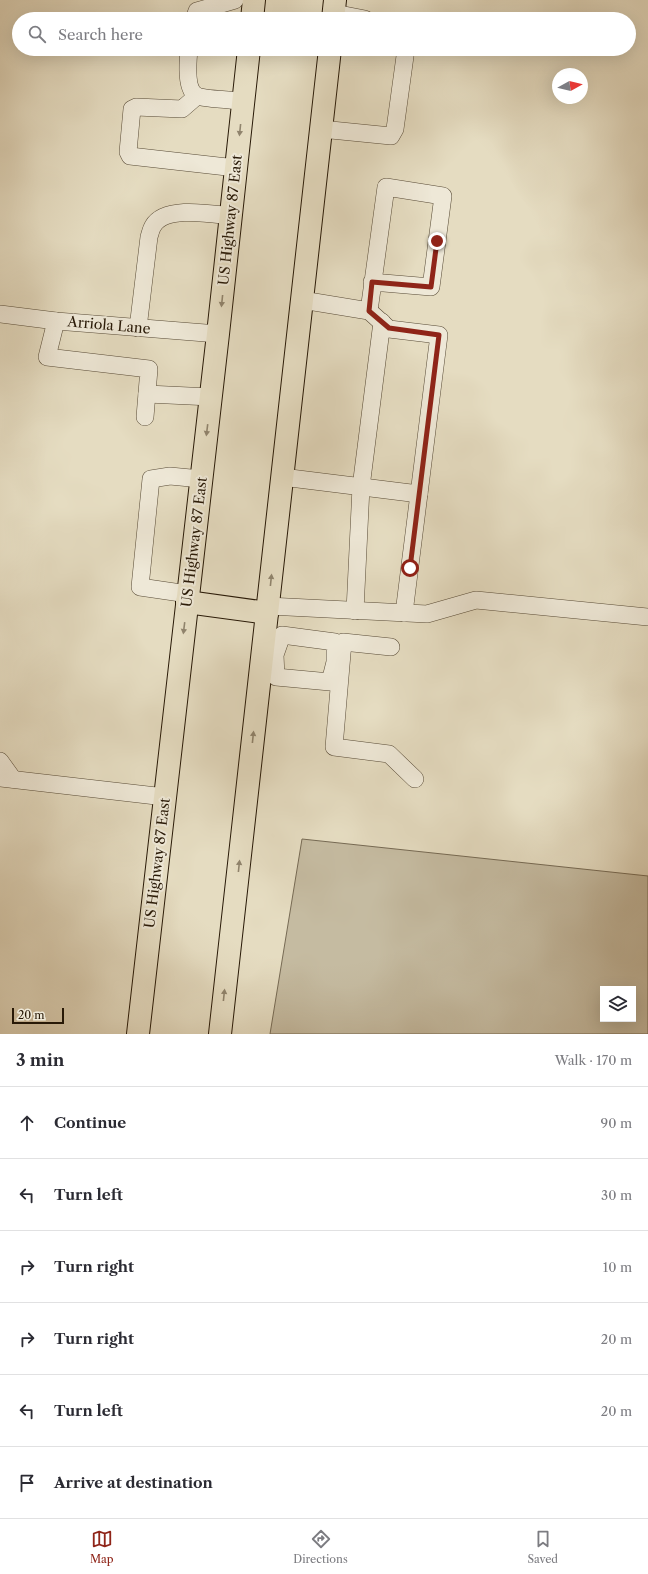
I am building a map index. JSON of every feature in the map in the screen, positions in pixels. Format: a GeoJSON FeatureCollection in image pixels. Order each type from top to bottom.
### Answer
{"type":"FeatureCollection","features":[{"type":"Feature","properties":{"kind":"highway"},"geometry":{"type":"LineString","coordinates":[[253,12],[254,0]]}},
{"type":"Feature","properties":{"kind":"highway","name":"US Highway 87 East"},"geometry":{"type":"LineString","coordinates":[[138,1034],[211,397],[248,56]]}},
{"type":"Feature","properties":{"kind":"highway"},"geometry":{"type":"LineString","coordinates":[[220,1034],[269,654],[267,610],[329,56]]}},
{"type":"Feature","properties":{"kind":"highway"},"geometry":{"type":"LineString","coordinates":[[188,598],[267,610]]}},
{"type":"Feature","properties":{"kind":"street"},"geometry":{"type":"LineString","coordinates":[[196,12],[197,10],[235,0]]}},
{"type":"Feature","properties":{"kind":"street"},"geometry":{"type":"LineString","coordinates":[[189,56],[188,70],[191,91],[197,96],[243,101]]}},
{"type":"Feature","properties":{"kind":"street"},"geometry":{"type":"LineString","coordinates":[[321,129],[391,136],[395,129],[405,56]]}},
{"type":"Feature","properties":{"kind":"street"},"geometry":{"type":"LineString","coordinates":[[197,96],[182,109],[136,107],[132,109],[128,152],[130,156],[236,168]]}},
{"type":"Feature","properties":{"kind":"street"},"geometry":{"type":"LineString","coordinates":[[355,611],[362,487],[376,316],[372,282],[386,187],[443,196],[431,287],[372,282]]}},
{"type":"Feature","properties":{"kind":"street"},"geometry":{"type":"LineString","coordinates":[[138,328],[149,237],[154,224],[162,218],[187,213],[231,216]]}},
{"type":"Feature","properties":{"kind":"street"},"geometry":{"type":"LineString","coordinates":[[302,300],[376,316],[389,328],[439,335],[404,613]]}},
{"type":"Feature","properties":{"kind":"street","name":"Arriola Lane"},"geometry":{"type":"LineString","coordinates":[[0,314],[56,321],[218,334]]}},
{"type":"Feature","properties":{"kind":"street"},"geometry":{"type":"LineString","coordinates":[[56,321],[47,357],[149,369],[145,418]]}},
{"type":"Feature","properties":{"kind":"street"},"geometry":{"type":"LineString","coordinates":[[147,394],[211,397]]}},
{"type":"Feature","properties":{"kind":"street"},"geometry":{"type":"LineString","coordinates":[[188,598],[140,587],[151,479],[170,476],[201,479]]}},
{"type":"Feature","properties":{"kind":"street"},"geometry":{"type":"LineString","coordinates":[[282,477],[419,494]]}},
{"type":"Feature","properties":{"kind":"street"},"geometry":{"type":"LineString","coordinates":[[267,610],[427,614],[476,600],[648,617]]}},
{"type":"Feature","properties":{"kind":"street"},"geometry":{"type":"LineString","coordinates":[[391,647],[343,642],[338,662],[330,682],[276,677],[269,654],[282,635],[335,642],[338,662],[334,747],[389,754],[415,779]]}},
{"type":"Feature","properties":{"kind":"street"},"geometry":{"type":"LineString","coordinates":[[0,761],[6,778],[165,797]]}},
{"type":"Feature","properties":{"kind":"shaded area"},"geometry":{"type":"Polygon","coordinates":[[[302,839],[648,876],[648,1034],[270,1034],[302,839]]]}},
{"type":"Feature","properties":{"kind":"route"},"geometry":{"type":"LineString","coordinates":[[410,568],[439,335],[389,328],[369,311],[372,282],[431,287],[437,241]]}}]}
